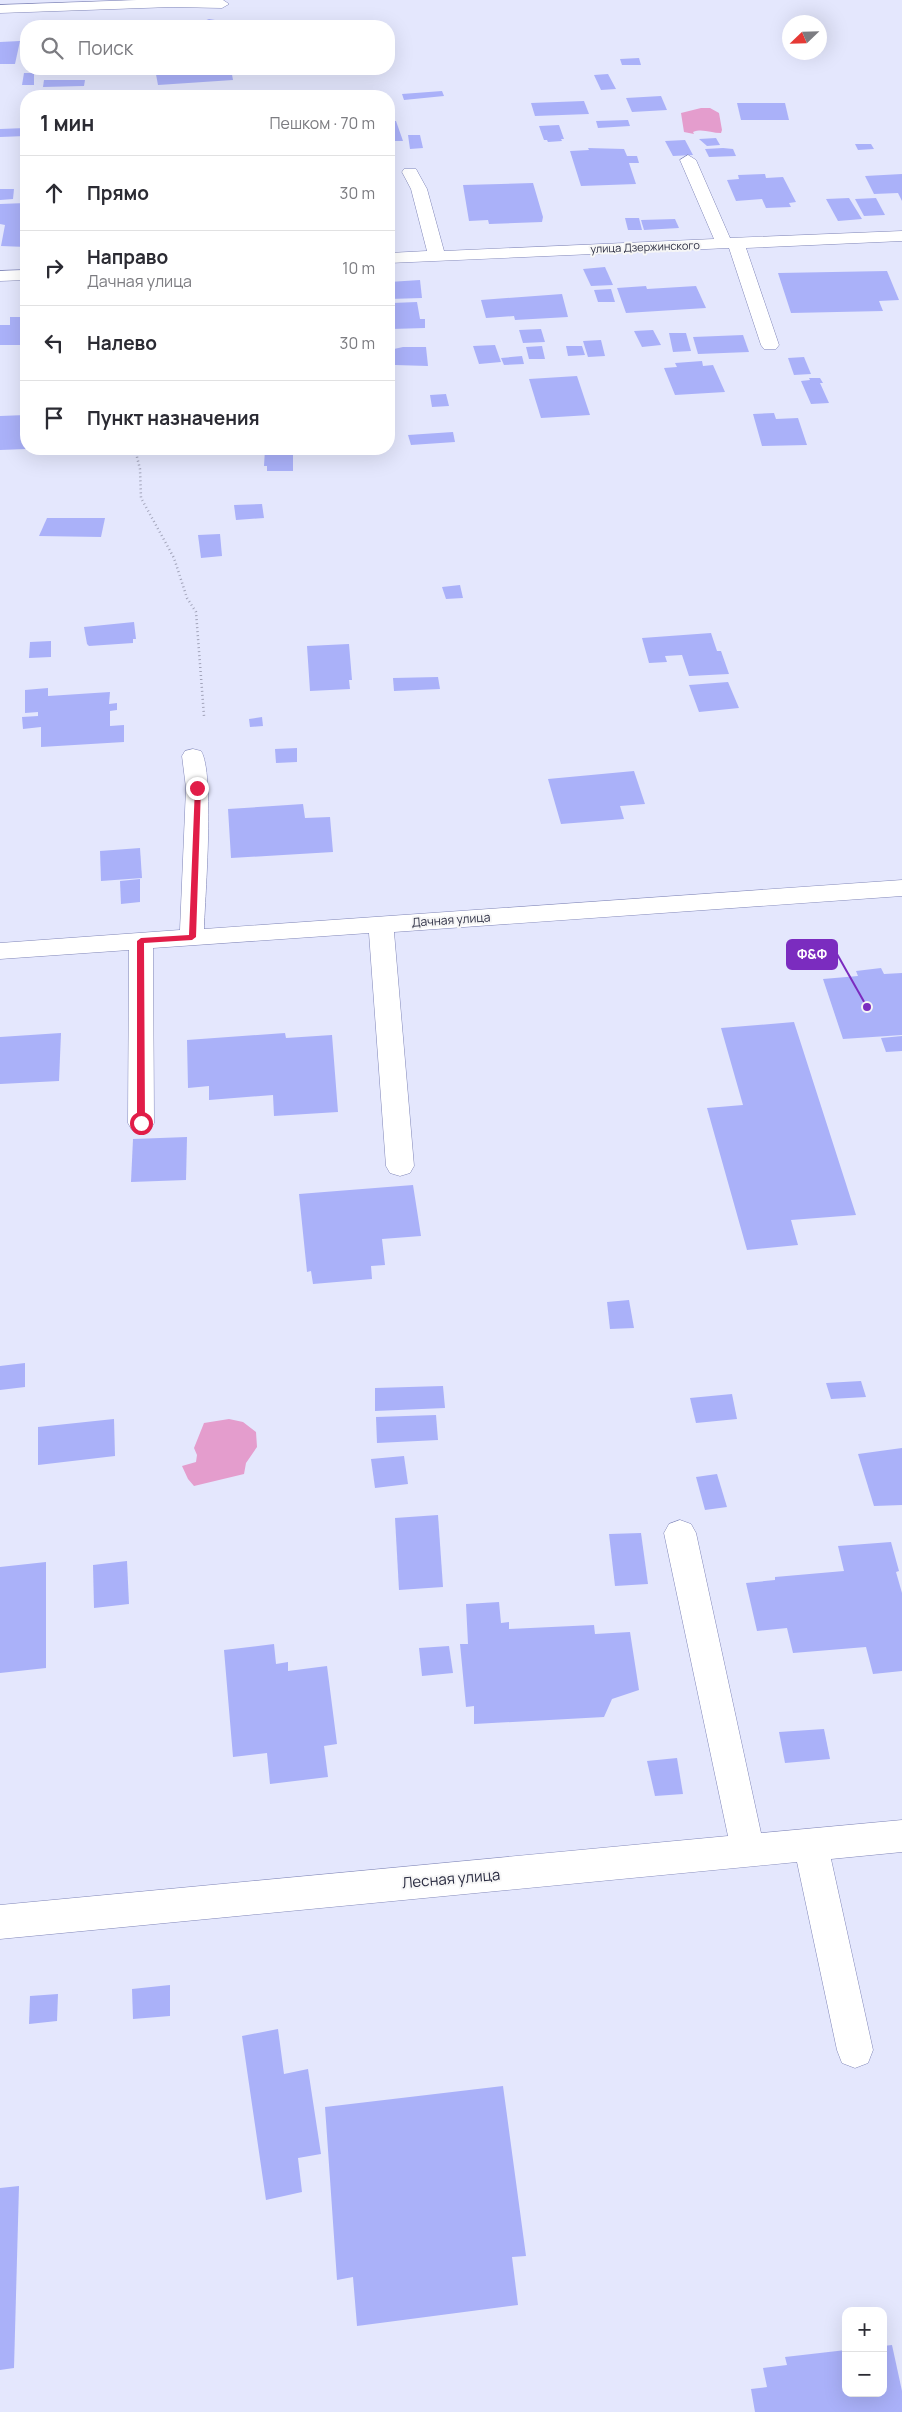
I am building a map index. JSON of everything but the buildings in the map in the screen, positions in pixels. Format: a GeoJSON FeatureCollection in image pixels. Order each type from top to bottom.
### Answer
{"type":"FeatureCollection","features":[{"type":"Feature","properties":{"kind":"street"},"geometry":{"type":"LineString","coordinates":[[0,9],[172,1],[222,4]]}},
{"type":"Feature","properties":{"kind":"street"},"geometry":{"type":"LineString","coordinates":[[688,160],[730,244],[770,346]]}},
{"type":"Feature","properties":{"kind":"street"},"geometry":{"type":"LineString","coordinates":[[410,172],[419,189],[436,256]]}},
{"type":"Feature","properties":{"kind":"street","name":"улица Дзержинского"},"geometry":{"type":"LineString","coordinates":[[395,258],[902,236]]}},
{"type":"Feature","properties":{"kind":"street"},"geometry":{"type":"LineString","coordinates":[[0,276],[20,275]]}},
{"type":"Feature","properties":{"kind":"street"},"geometry":{"type":"LineString","coordinates":[[192,937],[197,788],[193,756]]}},
{"type":"Feature","properties":{"kind":"street","name":"Дачная улица"},"geometry":{"type":"LineString","coordinates":[[0,951],[902,888]]}},
{"type":"Feature","properties":{"kind":"street"},"geometry":{"type":"LineString","coordinates":[[380,924],[400,1166]]}},
{"type":"Feature","properties":{"kind":"street"},"geometry":{"type":"LineString","coordinates":[[141,941],[141,1123]]}},
{"type":"Feature","properties":{"kind":"street"},"geometry":{"type":"LineString","coordinates":[[680,1533],[748,1851]]}},
{"type":"Feature","properties":{"kind":"street","name":"Лесная улица"},"geometry":{"type":"LineString","coordinates":[[0,1922],[902,1836]]}},
{"type":"Feature","properties":{"kind":"street"},"geometry":{"type":"LineString","coordinates":[[811,1844],[855,2050]]}},
{"type":"Feature","properties":{"kind":"path"},"geometry":{"type":"LineString","coordinates":[[136,455],[140,469],[141,498],[174,558],[187,598],[196,612],[203,690],[204,744],[193,756]]}},
{"type":"Feature","properties":{"kind":"shaded area"},"geometry":{"type":"Polygon","coordinates":[[[701,108],[710,108],[719,113],[721,133],[696,131],[693,132],[694,134],[684,132],[681,113],[701,108]]]}},
{"type":"Feature","properties":{"kind":"shaded area"},"geometry":{"type":"Polygon","coordinates":[[[229,1419],[243,1422],[256,1432],[257,1447],[246,1463],[244,1474],[194,1486],[188,1479],[182,1466],[196,1462],[197,1455],[194,1448],[204,1423],[229,1419]]]}},
{"type":"Feature","properties":{"kind":"place","name":"Ф&Ф"},"geometry":{"type":"Point","coordinates":[867,1007]}},
{"type":"Feature","properties":{"kind":"route"},"geometry":{"type":"LineString","coordinates":[[141,1123],[141,941],[192,937],[197,788]]}}]}
